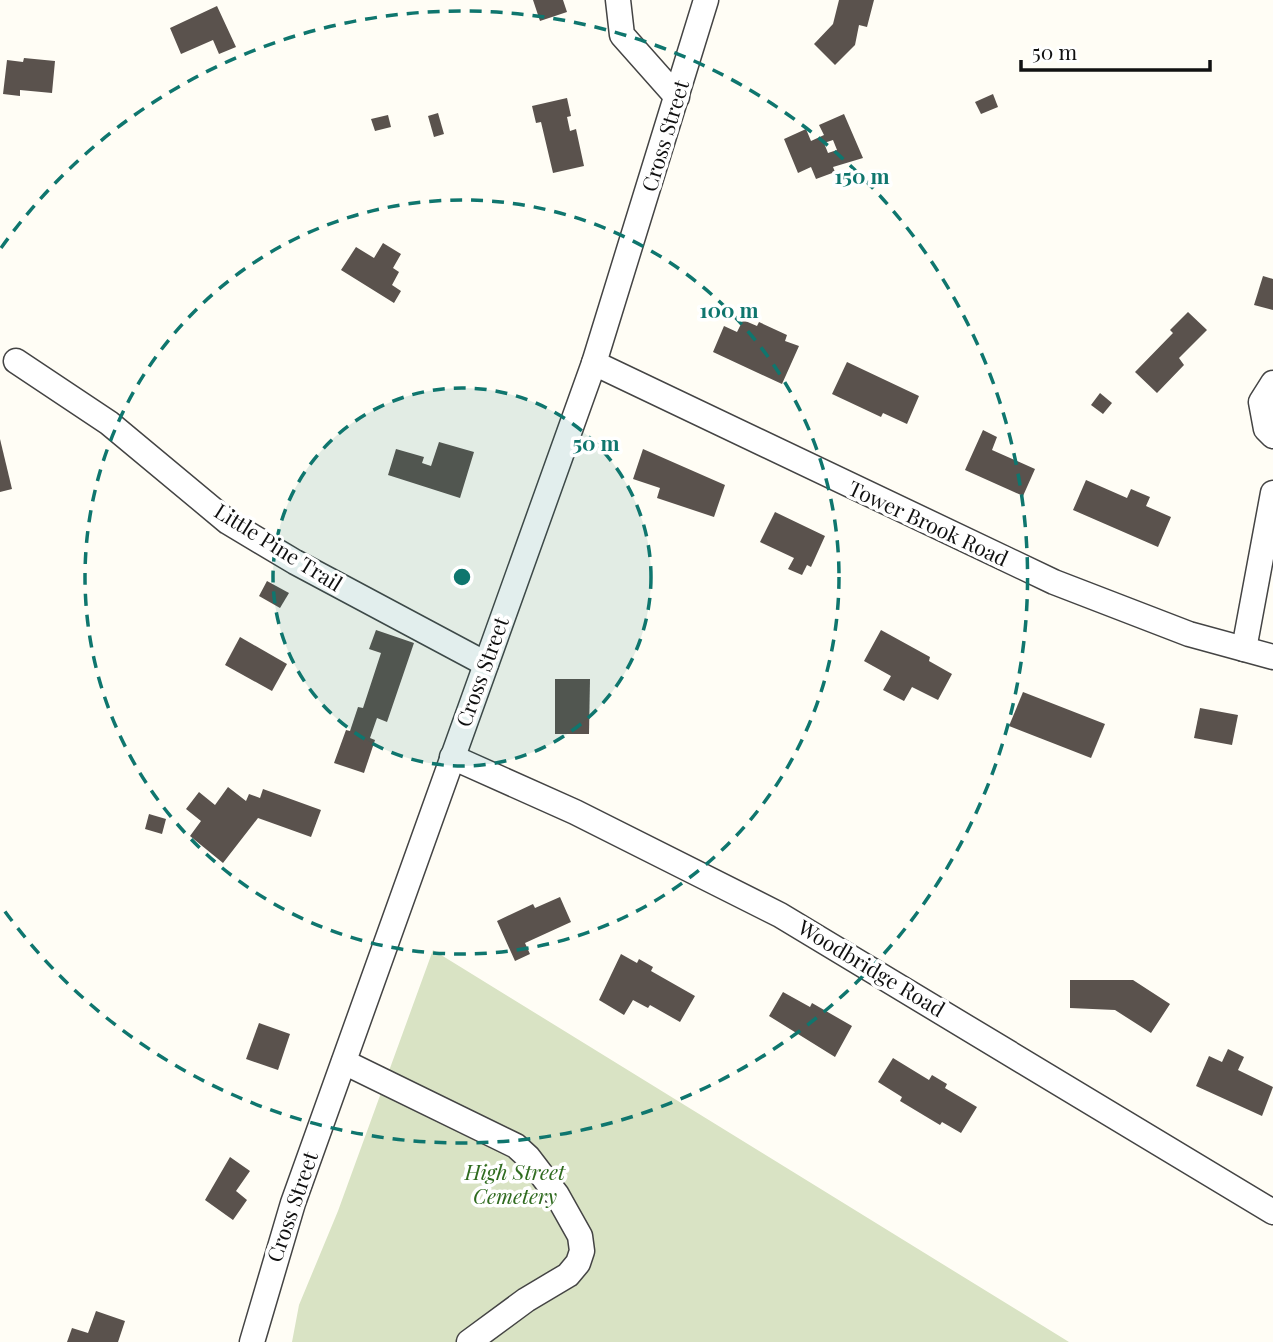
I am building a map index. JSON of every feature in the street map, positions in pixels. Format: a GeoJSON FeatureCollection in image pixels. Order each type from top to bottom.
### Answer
{"type":"FeatureCollection","features":[{"type":"Feature","properties":{"kind":"street"},"geometry":{"type":"LineString","coordinates":[[618,0],[622,35],[677,97]]}},
{"type":"Feature","properties":{"kind":"street","name":"Cross Street"},"geometry":{"type":"LineString","coordinates":[[252,1342],[293,1203],[594,363],[706,0]]}},
{"type":"Feature","properties":{"kind":"street","name":"Little Pine Trail"},"geometry":{"type":"LineString","coordinates":[[16,361],[109,423],[228,522],[306,569],[486,664]]}},
{"type":"Feature","properties":{"kind":"street","name":"Tower Brook Road"},"geometry":{"type":"LineString","coordinates":[[594,363],[1054,582],[1189,634],[1273,657]]}},
{"type":"Feature","properties":{"kind":"street"},"geometry":{"type":"LineString","coordinates":[[1273,383],[1261,402],[1266,429],[1273,436]]}},
{"type":"Feature","properties":{"kind":"street"},"geometry":{"type":"LineString","coordinates":[[1244,649],[1273,493]]}},
{"type":"Feature","properties":{"kind":"street","name":"Woodbridge Road"},"geometry":{"type":"LineString","coordinates":[[452,757],[575,812],[780,915],[1273,1212]]}},
{"type":"Feature","properties":{"kind":"street"},"geometry":{"type":"LineString","coordinates":[[344,1062],[516,1146],[557,1195],[580,1236],[582,1251],[578,1263],[568,1275],[526,1300],[469,1342]]}},
{"type":"Feature","properties":{"kind":"green space","name":"High Street Cemetery"},"geometry":{"type":"Polygon","coordinates":[[[433,950],[1069,1342],[292,1342],[299,1305],[338,1211],[433,950]]]}},
{"type":"Feature","properties":{"kind":"building"},"geometry":{"type":"Polygon","coordinates":[[[533,0],[563,0],[567,12],[540,21],[533,0]]]}},
{"type":"Feature","properties":{"kind":"building"},"geometry":{"type":"Polygon","coordinates":[[[839,0],[874,0],[867,27],[859,25],[855,45],[835,65],[814,44],[833,24],[839,0]]]}},
{"type":"Feature","properties":{"kind":"building"},"geometry":{"type":"Polygon","coordinates":[[[217,6],[236,47],[219,54],[213,40],[181,54],[170,28],[217,6]]]}},
{"type":"Feature","properties":{"kind":"building"},"geometry":{"type":"Polygon","coordinates":[[[24,58],[55,61],[52,93],[20,90],[20,96],[3,94],[7,60],[23,62],[24,58]]]}},
{"type":"Feature","properties":{"kind":"building"},"geometry":{"type":"Polygon","coordinates":[[[993,94],[998,107],[981,114],[975,102],[993,94]]]}},
{"type":"Feature","properties":{"kind":"building"},"geometry":{"type":"Polygon","coordinates":[[[567,98],[571,116],[567,117],[570,131],[576,129],[584,166],[553,173],[541,122],[536,123],[532,106],[567,98]]]}},
{"type":"Feature","properties":{"kind":"building"},"geometry":{"type":"Polygon","coordinates":[[[438,113],[444,134],[434,137],[428,116],[438,113]]]}},
{"type":"Feature","properties":{"kind":"building"},"geometry":{"type":"Polygon","coordinates":[[[844,114],[863,158],[833,167],[835,172],[816,179],[811,167],[798,173],[784,139],[806,129],[811,141],[824,135],[819,125],[844,114]],[[833,140],[824,143],[828,153],[837,150],[833,140]]]}},
{"type":"Feature","properties":{"kind":"building"},"geometry":{"type":"Polygon","coordinates":[[[388,115],[391,127],[375,131],[371,119],[388,115]]]}},
{"type":"Feature","properties":{"kind":"building"},"geometry":{"type":"Polygon","coordinates":[[[383,243],[401,254],[393,268],[399,272],[392,285],[401,291],[394,303],[341,270],[356,247],[374,258],[383,243]]]}},
{"type":"Feature","properties":{"kind":"building"},"geometry":{"type":"Polygon","coordinates":[[[1263,276],[1273,279],[1273,310],[1254,305],[1263,276]]]}},
{"type":"Feature","properties":{"kind":"building"},"geometry":{"type":"Polygon","coordinates":[[[1188,312],[1207,330],[1179,358],[1184,365],[1157,393],[1135,372],[1173,333],[1170,330],[1188,312]]]}},
{"type":"Feature","properties":{"kind":"building"},"geometry":{"type":"Polygon","coordinates":[[[743,320],[757,326],[759,322],[787,335],[785,341],[799,346],[782,384],[713,352],[724,326],[737,332],[743,320]]]}},
{"type":"Feature","properties":{"kind":"building"},"geometry":{"type":"Polygon","coordinates":[[[847,362],[919,396],[907,424],[883,413],[881,417],[832,394],[847,362]]]}},
{"type":"Feature","properties":{"kind":"building"},"geometry":{"type":"Polygon","coordinates":[[[1100,393],[1112,403],[1103,414],[1091,405],[1100,393]]]}},
{"type":"Feature","properties":{"kind":"building"},"geometry":{"type":"Polygon","coordinates":[[[983,430],[997,437],[992,450],[1035,469],[1023,496],[965,470],[983,430]]]}},
{"type":"Feature","properties":{"kind":"building"},"geometry":{"type":"Polygon","coordinates":[[[0,439],[12,489],[0,492],[0,439]]]}},
{"type":"Feature","properties":{"kind":"building"},"geometry":{"type":"Polygon","coordinates":[[[439,442],[474,452],[460,498],[388,475],[396,449],[424,457],[422,463],[431,466],[439,442]]]}},
{"type":"Feature","properties":{"kind":"building"},"geometry":{"type":"Polygon","coordinates":[[[643,449],[725,485],[714,517],[657,498],[660,488],[633,479],[643,449]]]}},
{"type":"Feature","properties":{"kind":"building"},"geometry":{"type":"Polygon","coordinates":[[[1086,480],[1127,498],[1131,489],[1150,497],[1146,506],[1171,517],[1158,547],[1073,510],[1086,480]]]}},
{"type":"Feature","properties":{"kind":"building"},"geometry":{"type":"Polygon","coordinates":[[[775,512],[825,536],[811,567],[807,565],[802,575],[788,569],[794,558],[760,542],[775,512]]]}},
{"type":"Feature","properties":{"kind":"building"},"geometry":{"type":"Polygon","coordinates":[[[267,581],[289,593],[280,608],[259,596],[267,581]]]}},
{"type":"Feature","properties":{"kind":"building"},"geometry":{"type":"Polygon","coordinates":[[[376,630],[414,643],[387,722],[377,718],[370,738],[375,740],[364,773],[334,763],[346,730],[350,731],[358,707],[363,708],[381,653],[369,649],[376,630]]]}},
{"type":"Feature","properties":{"kind":"building"},"geometry":{"type":"Polygon","coordinates":[[[881,630],[930,657],[929,661],[952,674],[938,700],[912,687],[904,701],[883,690],[891,676],[864,661],[881,630]]]}},
{"type":"Feature","properties":{"kind":"building"},"geometry":{"type":"Polygon","coordinates":[[[240,637],[287,664],[272,691],[225,665],[240,637]]]}},
{"type":"Feature","properties":{"kind":"building"},"geometry":{"type":"Polygon","coordinates":[[[555,679],[590,679],[589,734],[555,734],[555,679]]]}},
{"type":"Feature","properties":{"kind":"building"},"geometry":{"type":"Polygon","coordinates":[[[1023,692],[1105,724],[1091,758],[1009,726],[1023,692]]]}},
{"type":"Feature","properties":{"kind":"building"},"geometry":{"type":"Polygon","coordinates":[[[1200,708],[1238,715],[1232,745],[1194,738],[1200,708]]]}},
{"type":"Feature","properties":{"kind":"building"},"geometry":{"type":"Polygon","coordinates":[[[228,787],[246,801],[249,794],[260,798],[263,789],[321,810],[311,837],[258,818],[223,863],[190,836],[201,821],[186,809],[199,792],[215,805],[228,787]]]}},
{"type":"Feature","properties":{"kind":"building"},"geometry":{"type":"Polygon","coordinates":[[[149,814],[166,819],[162,834],[145,829],[149,814]]]}},
{"type":"Feature","properties":{"kind":"building"},"geometry":{"type":"Polygon","coordinates":[[[560,897],[571,922],[525,943],[530,954],[515,961],[497,921],[533,904],[535,908],[560,897]]]}},
{"type":"Feature","properties":{"kind":"building"},"geometry":{"type":"Polygon","coordinates":[[[621,954],[637,963],[639,959],[653,967],[651,971],[695,996],[680,1022],[650,1005],[648,1008],[633,1000],[624,1015],[599,1000],[621,954]]]}},
{"type":"Feature","properties":{"kind":"building"},"geometry":{"type":"Polygon","coordinates":[[[1070,980],[1133,980],[1170,1004],[1151,1033],[1115,1010],[1070,1008],[1070,980]]]}},
{"type":"Feature","properties":{"kind":"building"},"geometry":{"type":"Polygon","coordinates":[[[783,992],[810,1007],[812,1003],[852,1026],[835,1057],[769,1016],[783,992]]]}},
{"type":"Feature","properties":{"kind":"building"},"geometry":{"type":"Polygon","coordinates":[[[259,1023],[290,1034],[278,1070],[246,1059],[259,1023]]]}},
{"type":"Feature","properties":{"kind":"building"},"geometry":{"type":"Polygon","coordinates":[[[1228,1049],[1244,1057],[1238,1070],[1273,1087],[1262,1116],[1196,1086],[1209,1056],[1222,1062],[1228,1049]]]}},
{"type":"Feature","properties":{"kind":"building"},"geometry":{"type":"Polygon","coordinates":[[[893,1058],[929,1080],[932,1075],[947,1084],[945,1088],[977,1107],[961,1133],[942,1122],[940,1125],[900,1101],[902,1097],[878,1082],[893,1058]]]}},
{"type":"Feature","properties":{"kind":"building"},"geometry":{"type":"Polygon","coordinates":[[[230,1157],[250,1171],[236,1191],[247,1200],[233,1220],[205,1200],[230,1157]]]}},
{"type":"Feature","properties":{"kind":"building"},"geometry":{"type":"Polygon","coordinates":[[[96,1311],[125,1321],[118,1342],[67,1342],[72,1328],[88,1333],[96,1311]]]}}]}
